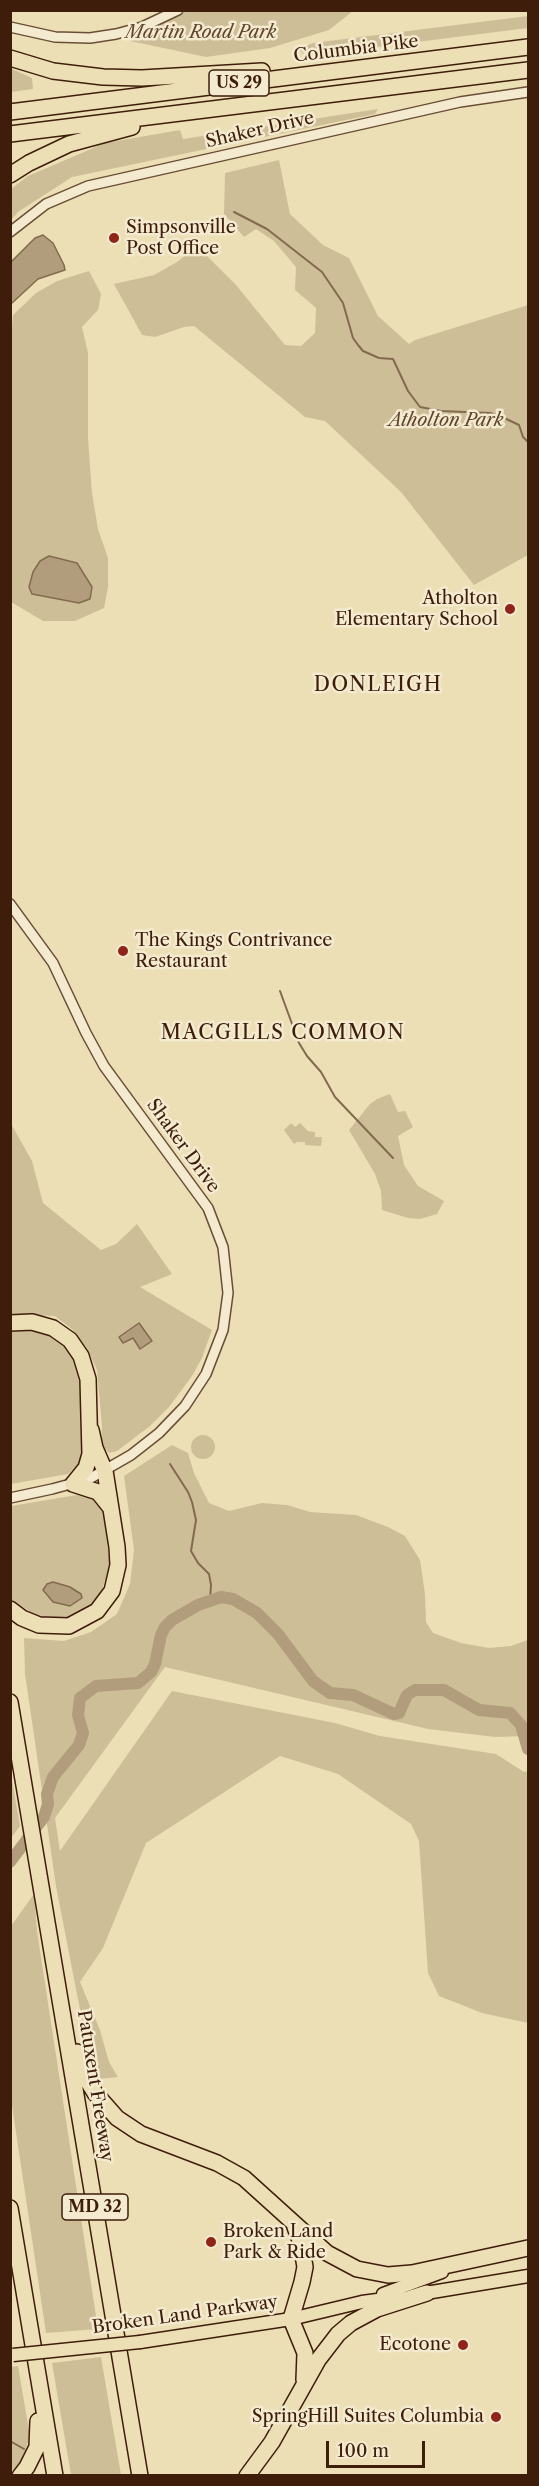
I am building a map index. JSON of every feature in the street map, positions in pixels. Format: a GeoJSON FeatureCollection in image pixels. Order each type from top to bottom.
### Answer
{"type":"FeatureCollection","features":[{"type":"Feature","properties":{"kind":"highway","name":"Columbia Pike"},"geometry":{"type":"LineString","coordinates":[[10,112],[528,47]]}},
{"type":"Feature","properties":{"kind":"highway"},"geometry":{"type":"LineString","coordinates":[[10,58],[53,71],[79,75],[142,78],[468,54]]}},
{"type":"Feature","properties":{"kind":"highway","name":"US 29"},"geometry":{"type":"LineString","coordinates":[[10,134],[528,70]]}},
{"type":"Feature","properties":{"kind":"highway"},"geometry":{"type":"LineString","coordinates":[[10,175],[69,144],[115,131],[398,87]]}},
{"type":"Feature","properties":{"kind":"highway"},"geometry":{"type":"LineString","coordinates":[[10,1323],[44,1324],[61,1333],[76,1348],[87,1373],[91,1430],[95,1448],[105,1471],[117,1547],[117,1573],[112,1591],[97,1611],[78,1623],[57,1627],[31,1623],[10,1610]]}},
{"type":"Feature","properties":{"kind":"highway"},"geometry":{"type":"LineString","coordinates":[[91,1430],[88,1462],[73,1484],[98,1492],[111,1508]]}},
{"type":"Feature","properties":{"kind":"highway","name":"Patuxent Freeway"},"geometry":{"type":"LineString","coordinates":[[10,1702],[45,1898],[140,2475]]}},
{"type":"Feature","properties":{"kind":"highway"},"geometry":{"type":"LineString","coordinates":[[51,1938],[78,2056],[87,2080],[104,2105],[117,2118],[141,2134],[218,2163],[244,2178],[327,2253],[357,2269],[381,2274],[412,2274],[528,2248]]}},
{"type":"Feature","properties":{"kind":"highway"},"geometry":{"type":"LineString","coordinates":[[10,2208],[55,2475]]}},
{"type":"Feature","properties":{"kind":"highway"},"geometry":{"type":"LineString","coordinates":[[292,2222],[301,2243],[304,2267],[291,2319],[300,2336],[304,2353],[304,2384]]}},
{"type":"Feature","properties":{"kind":"highway"},"geometry":{"type":"LineString","coordinates":[[10,2255],[29,2321]]}},
{"type":"Feature","properties":{"kind":"highway"},"geometry":{"type":"LineString","coordinates":[[247,2475],[272,2442],[327,2346],[351,2323],[377,2309],[427,2293]]}},
{"type":"Feature","properties":{"kind":"highway"},"geometry":{"type":"LineString","coordinates":[[20,2475],[33,2458],[39,2438],[37,2364]]}},
{"type":"Feature","properties":{"kind":"main road","name":"Broken Land Parkway"},"geometry":{"type":"LineString","coordinates":[[362,2302],[459,2267],[528,2248]]}},
{"type":"Feature","properties":{"kind":"main road","name":"Broken Land Parkway"},"geometry":{"type":"LineString","coordinates":[[11,2355],[140,2342],[291,2319],[362,2302],[528,2276]]}},
{"type":"Feature","properties":{"kind":"street"},"geometry":{"type":"LineString","coordinates":[[10,27],[55,37],[90,38],[142,27],[178,10]]}},
{"type":"Feature","properties":{"kind":"street","name":"Shaker Drive"},"geometry":{"type":"LineString","coordinates":[[10,232],[46,204],[88,186],[460,102],[528,92]]}},
{"type":"Feature","properties":{"kind":"street","name":"Shaker Drive"},"geometry":{"type":"LineString","coordinates":[[10,904],[52,963],[104,1066],[203,1199],[218,1231],[226,1263],[228,1293],[223,1330],[207,1374],[173,1420],[145,1445],[105,1471],[73,1484],[10,1498]]}},
{"type":"Feature","properties":{"kind":"green space","name":"Martin Road Park"},"geometry":{"type":"Polygon","coordinates":[[[187,11],[353,11],[329,30],[270,48],[206,57],[130,41],[187,11]]]}},
{"type":"Feature","properties":{"kind":"green space"},"geometry":{"type":"Polygon","coordinates":[[[528,16],[528,28],[306,56],[298,49],[313,43],[528,16]]]}},
{"type":"Feature","properties":{"kind":"green space"},"geometry":{"type":"Polygon","coordinates":[[[10,68],[32,78],[33,89],[11,92],[10,68]]]}},
{"type":"Feature","properties":{"kind":"green space"},"geometry":{"type":"Polygon","coordinates":[[[378,109],[375,114],[72,177],[18,212],[11,220],[11,189],[28,176],[105,143],[180,130],[183,139],[378,109]]]}},
{"type":"Feature","properties":{"kind":"green space","name":"Atholton Park"},"geometry":{"type":"Polygon","coordinates":[[[279,160],[290,214],[323,245],[349,258],[378,316],[409,344],[415,340],[528,305],[528,555],[474,585],[401,492],[325,421],[305,417],[194,326],[155,337],[142,335],[114,284],[154,275],[177,262],[197,246],[236,285],[285,345],[301,346],[315,333],[316,308],[295,290],[296,267],[274,241],[256,229],[244,237],[224,214],[225,173],[279,160]]]}},
{"type":"Feature","properties":{"kind":"green space"},"geometry":{"type":"Polygon","coordinates":[[[89,271],[101,294],[98,310],[82,327],[88,353],[88,438],[92,493],[98,529],[108,558],[108,587],[104,608],[75,621],[43,621],[11,602],[10,353],[13,315],[36,293],[57,281],[89,271]]]}},
{"type":"Feature","properties":{"kind":"green space"},"geometry":{"type":"Polygon","coordinates":[[[390,1094],[398,1112],[405,1111],[413,1127],[398,1136],[404,1165],[418,1186],[444,1201],[437,1214],[420,1219],[382,1210],[381,1191],[375,1174],[349,1130],[370,1104],[390,1094]]]}},
{"type":"Feature","properties":{"kind":"green space"},"geometry":{"type":"Polygon","coordinates":[[[10,1122],[32,1161],[43,1203],[101,1250],[116,1244],[137,1224],[172,1274],[140,1287],[212,1330],[202,1358],[192,1376],[169,1407],[150,1426],[117,1451],[109,1453],[101,1444],[102,1427],[97,1370],[87,1348],[73,1330],[55,1316],[11,1314],[10,1122]]]}},
{"type":"Feature","properties":{"kind":"green space"},"geometry":{"type":"Polygon","coordinates":[[[291,1123],[295,1127],[300,1123],[308,1131],[315,1132],[315,1137],[322,1137],[321,1146],[305,1145],[305,1142],[294,1144],[284,1130],[291,1123]]]}},
{"type":"Feature","properties":{"kind":"green space"},"geometry":{"type":"Polygon","coordinates":[[[37,1330],[59,1338],[77,1360],[81,1404],[81,1461],[68,1474],[11,1484],[11,1332],[37,1330]]]}},
{"type":"Feature","properties":{"kind":"green space"},"geometry":{"type":"Polygon","coordinates":[[[203,1435],[212,1438],[215,1447],[212,1456],[203,1459],[194,1456],[191,1447],[194,1438],[203,1435]]]}},
{"type":"Feature","properties":{"kind":"green space"},"geometry":{"type":"Polygon","coordinates":[[[172,1445],[188,1453],[194,1473],[209,1503],[229,1511],[262,1503],[287,1505],[310,1512],[356,1515],[405,1536],[420,1560],[426,1622],[433,1633],[461,1643],[489,1648],[511,1646],[528,1640],[528,1736],[495,1737],[428,1729],[165,1667],[55,1818],[60,1851],[172,1691],[335,1723],[380,1736],[496,1754],[524,1772],[528,1771],[528,2023],[482,2013],[439,1996],[428,1973],[419,1841],[411,1824],[338,1774],[280,1756],[146,1843],[103,1948],[80,1982],[100,2030],[109,2062],[118,2077],[99,2079],[88,2051],[56,1886],[25,1674],[24,1638],[64,1641],[91,1632],[117,1614],[130,1584],[134,1550],[124,1476],[172,1445]]]}},
{"type":"Feature","properties":{"kind":"green space"},"geometry":{"type":"Polygon","coordinates":[[[77,1495],[91,1497],[103,1510],[110,1565],[99,1599],[69,1619],[40,1618],[11,1599],[11,1506],[77,1495]]]}},
{"type":"Feature","properties":{"kind":"green space"},"geometry":{"type":"Polygon","coordinates":[[[11,1774],[20,1826],[10,1838],[11,1774]]]}},
{"type":"Feature","properties":{"kind":"green space"},"geometry":{"type":"Polygon","coordinates":[[[34,1894],[37,1931],[98,2329],[46,2333],[11,2099],[11,1926],[34,1894]]]}},
{"type":"Feature","properties":{"kind":"green space"},"geometry":{"type":"Polygon","coordinates":[[[101,2357],[121,2475],[71,2475],[52,2363],[101,2357]]]}},
{"type":"Feature","properties":{"kind":"green space"},"geometry":{"type":"Polygon","coordinates":[[[18,2366],[30,2436],[22,2460],[11,2471],[10,2367],[18,2366]]]}},
{"type":"Feature","properties":{"kind":"shaded area"},"geometry":{"type":"Polygon","coordinates":[[[43,235],[53,243],[65,270],[38,279],[11,304],[11,262],[35,238],[43,235]]]}},
{"type":"Feature","properties":{"kind":"shaded area"},"geometry":{"type":"Polygon","coordinates":[[[49,556],[77,563],[92,587],[90,599],[79,603],[32,594],[29,587],[33,572],[40,561],[49,556]]]}},
{"type":"Feature","properties":{"kind":"shaded area"},"geometry":{"type":"Polygon","coordinates":[[[139,1323],[152,1341],[140,1349],[133,1338],[123,1343],[119,1337],[139,1323]]]}},
{"type":"Feature","properties":{"kind":"shaded area"},"geometry":{"type":"Polygon","coordinates":[[[53,1582],[70,1587],[81,1594],[82,1598],[70,1606],[53,1602],[43,1590],[47,1584],[53,1582]]]}},
{"type":"Feature","properties":{"kind":"waterway"},"geometry":{"type":"LineString","coordinates":[[234,212],[267,229],[322,272],[343,303],[353,338],[358,345],[363,351],[379,358],[393,359],[408,391],[420,407],[441,411],[490,413],[500,416],[519,425],[523,437],[528,442]]}},
{"type":"Feature","properties":{"kind":"waterway"},"geometry":{"type":"LineString","coordinates":[[280,991],[299,1043],[307,1056],[321,1072],[335,1097],[393,1158]]}},
{"type":"Feature","properties":{"kind":"waterway"},"geometry":{"type":"LineString","coordinates":[[170,1464],[192,1502],[196,1520],[191,1551],[198,1563],[209,1574],[210,1600]]}},
{"type":"Feature","properties":{"kind":"waterway"},"geometry":{"type":"LineString","coordinates":[[10,1862],[44,1817],[48,1804],[47,1794],[53,1777],[79,1745],[83,1733],[78,1715],[80,1698],[96,1686],[138,1683],[151,1672],[155,1664],[165,1627],[172,1620],[198,1605],[221,1597],[233,1599],[257,1613],[278,1634],[313,1681],[330,1693],[353,1695],[394,1714],[399,1713],[407,1695],[415,1690],[444,1690],[479,1710],[510,1713],[521,1725],[528,1749]]}},
{"type":"Feature","properties":{"kind":"waterway"},"geometry":{"type":"LineString","coordinates":[[10,2441],[24,2449]]}},
{"type":"Feature","properties":{"kind":"place","name":"Simpsonville Post Office"},"geometry":{"type":"Point","coordinates":[114,238]}},
{"type":"Feature","properties":{"kind":"place","name":"Atholton Elementary School"},"geometry":{"type":"Point","coordinates":[510,609]}},
{"type":"Feature","properties":{"kind":"place","name":"The Kings Contrivance Restaurant"},"geometry":{"type":"Point","coordinates":[123,951]}},
{"type":"Feature","properties":{"kind":"place","name":"Broken Land Park & Ride"},"geometry":{"type":"Point","coordinates":[211,2242]}},
{"type":"Feature","properties":{"kind":"place","name":"Ecotone"},"geometry":{"type":"Point","coordinates":[463,2345]}},
{"type":"Feature","properties":{"kind":"place","name":"SpringHill Suites Columbia"},"geometry":{"type":"Point","coordinates":[496,2417]}},
{"type":"Feature","properties":{"kind":"district","name":"DONLEIGH"},"geometry":{"type":"Point","coordinates":[378,685]}},
{"type":"Feature","properties":{"kind":"district","name":"MACGILLS COMMON"},"geometry":{"type":"Point","coordinates":[283,1033]}}]}
